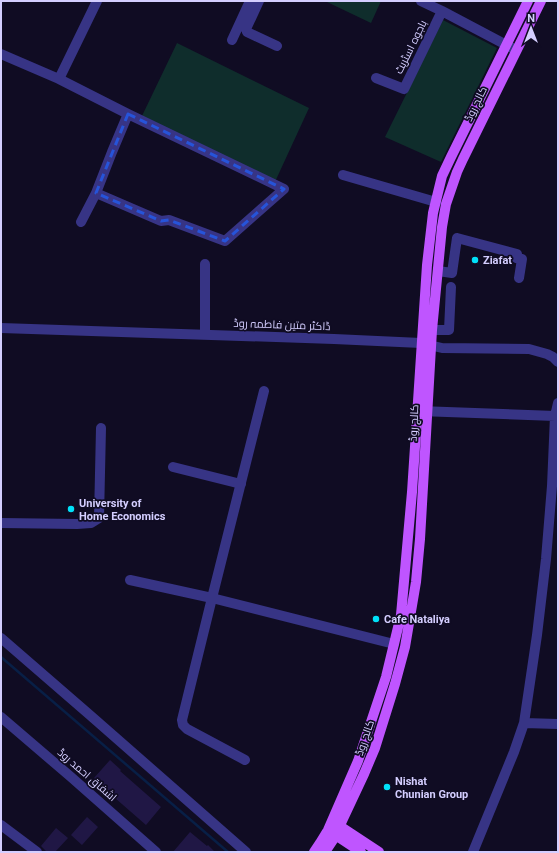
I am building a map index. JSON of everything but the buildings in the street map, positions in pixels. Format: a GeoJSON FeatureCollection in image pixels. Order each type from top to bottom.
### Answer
{"type":"FeatureCollection","features":[{"type":"Feature","properties":{"kind":"main road","name":"کالج روڈ"},"geometry":{"type":"LineString","coordinates":[[314,852],[334,828],[364,774],[375,748],[405,648],[416,582],[420,539],[422,411],[426,344],[426,265],[431,224],[442,176],[528,1]]}},
{"type":"Feature","properties":{"kind":"main road","name":"کالج روڈ"},"geometry":{"type":"LineString","coordinates":[[426,344],[432,330],[442,227],[446,204],[457,172],[541,1]]}},
{"type":"Feature","properties":{"kind":"main road","name":"کالج روڈ"},"geometry":{"type":"LineString","coordinates":[[325,852],[330,845],[334,828],[386,677],[394,644],[404,584],[412,492],[422,411]]}},
{"type":"Feature","properties":{"kind":"main road"},"geometry":{"type":"LineString","coordinates":[[334,828],[361,852]]}},
{"type":"Feature","properties":{"kind":"main road"},"geometry":{"type":"LineString","coordinates":[[334,828],[378,852]]}},
{"type":"Feature","properties":{"kind":"street"},"geometry":{"type":"LineString","coordinates":[[59,79],[97,1]]}},
{"type":"Feature","properties":{"kind":"street"},"geometry":{"type":"LineString","coordinates":[[232,40],[250,1]]}},
{"type":"Feature","properties":{"kind":"street"},"geometry":{"type":"LineString","coordinates":[[259,1],[246,30],[247,32],[277,46]]}},
{"type":"Feature","properties":{"kind":"street","name":"باجوہ اسٹریٹ"},"geometry":{"type":"LineString","coordinates":[[420,1],[516,50]]}},
{"type":"Feature","properties":{"kind":"street","name":"باجوہ اسٹریٹ"},"geometry":{"type":"LineString","coordinates":[[376,78],[404,89],[442,11]]}},
{"type":"Feature","properties":{"kind":"street"},"geometry":{"type":"LineString","coordinates":[[1,54],[59,79],[284,190],[225,242],[169,220],[161,221],[96,193]]}},
{"type":"Feature","properties":{"kind":"street"},"geometry":{"type":"LineString","coordinates":[[81,222],[96,193],[128,114]]}},
{"type":"Feature","properties":{"kind":"street"},"geometry":{"type":"LineString","coordinates":[[342,175],[436,202]]}},
{"type":"Feature","properties":{"kind":"street"},"geometry":{"type":"LineString","coordinates":[[438,271],[452,273],[457,238],[517,254],[516,258],[522,259],[519,278]]}},
{"type":"Feature","properties":{"kind":"street"},"geometry":{"type":"LineString","coordinates":[[205,264],[205,334]]}},
{"type":"Feature","properties":{"kind":"street"},"geometry":{"type":"LineString","coordinates":[[432,330],[449,330],[451,287]]}},
{"type":"Feature","properties":{"kind":"street","name":"ڈاکٹر متین فاطمہ روڈ"},"geometry":{"type":"LineString","coordinates":[[1,328],[334,339],[426,344],[442,348],[529,349],[547,354],[558,362]]}},
{"type":"Feature","properties":{"kind":"street"},"geometry":{"type":"LineString","coordinates":[[245,760],[187,729],[183,725],[182,720],[264,391]]}},
{"type":"Feature","properties":{"kind":"street"},"geometry":{"type":"LineString","coordinates":[[473,852],[514,752],[524,723],[546,559],[552,486],[555,416],[558,403]]}},
{"type":"Feature","properties":{"kind":"street"},"geometry":{"type":"LineString","coordinates":[[422,411],[555,416]]}},
{"type":"Feature","properties":{"kind":"street"},"geometry":{"type":"LineString","coordinates":[[1,523],[77,524],[91,523],[99,518],[101,428]]}},
{"type":"Feature","properties":{"kind":"street"},"geometry":{"type":"LineString","coordinates":[[173,467],[241,484]]}},
{"type":"Feature","properties":{"kind":"street"},"geometry":{"type":"LineString","coordinates":[[130,580],[212,598],[394,644]]}},
{"type":"Feature","properties":{"kind":"street"},"geometry":{"type":"LineString","coordinates":[[1,638],[246,852]]}},
{"type":"Feature","properties":{"kind":"street","name":"اشفاق احمد روڈ"},"geometry":{"type":"LineString","coordinates":[[1,717],[72,777],[156,852]]}},
{"type":"Feature","properties":{"kind":"street"},"geometry":{"type":"LineString","coordinates":[[524,723],[558,724]]}},
{"type":"Feature","properties":{"kind":"street"},"geometry":{"type":"LineString","coordinates":[[1,825],[37,852]]}},
{"type":"Feature","properties":{"kind":"highlighted area"},"geometry":{"type":"Polygon","coordinates":[[[128,114],[284,189],[225,241],[169,220],[161,221],[96,193],[128,114]]]}},
{"type":"Feature","properties":{"kind":"green space"},"geometry":{"type":"Polygon","coordinates":[[[327,1],[381,1],[371,23],[327,1]]]}},
{"type":"Feature","properties":{"kind":"green space"},"geometry":{"type":"Polygon","coordinates":[[[443,20],[497,48],[441,162],[385,137],[443,20]]]}},
{"type":"Feature","properties":{"kind":"green space"},"geometry":{"type":"Polygon","coordinates":[[[177,43],[309,108],[274,184],[141,118],[177,43]]]}},
{"type":"Feature","properties":{"kind":"waterway"},"geometry":{"type":"LineString","coordinates":[[1,657],[228,852]]}},
{"type":"Feature","properties":{"kind":"place","name":"Ziafat"},"geometry":{"type":"Point","coordinates":[475,260]}},
{"type":"Feature","properties":{"kind":"place","name":"University of Home Economics"},"geometry":{"type":"Point","coordinates":[71,509]}},
{"type":"Feature","properties":{"kind":"place","name":"Cafe Nataliya"},"geometry":{"type":"Point","coordinates":[376,619]}},
{"type":"Feature","properties":{"kind":"place","name":"Nishat Chunian Group"},"geometry":{"type":"Point","coordinates":[387,787]}}]}
